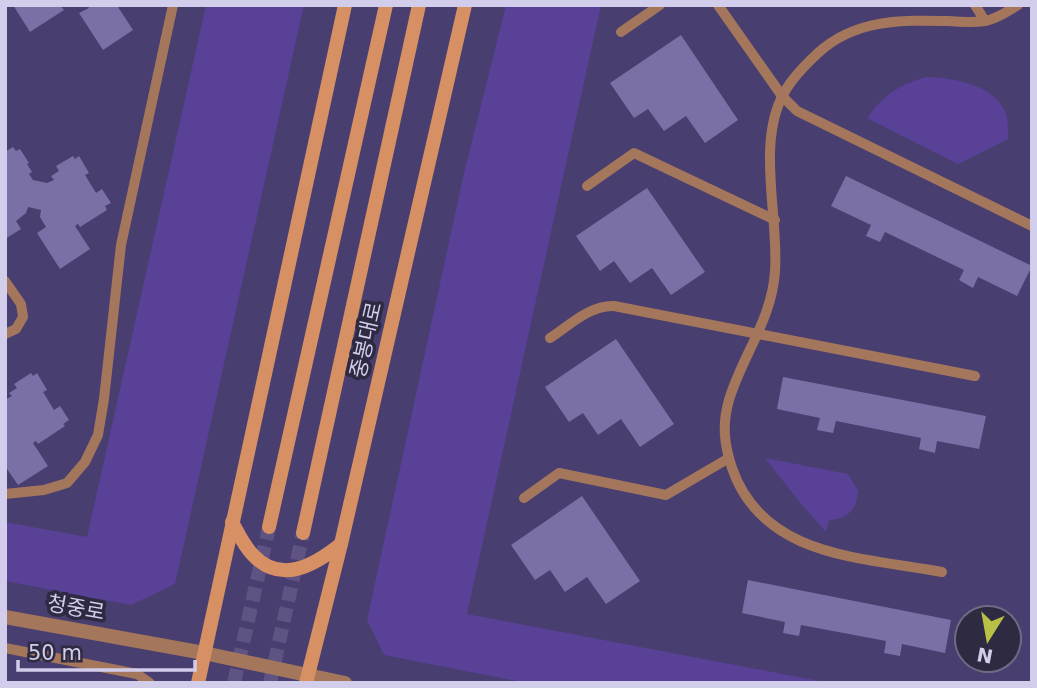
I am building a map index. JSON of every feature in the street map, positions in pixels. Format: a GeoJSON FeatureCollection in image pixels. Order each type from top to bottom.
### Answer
{"type":"FeatureCollection","features":[{"type":"Feature","properties":{"kind":"main road"},"geometry":{"type":"LineString","coordinates":[[198,683],[345,5]]}},
{"type":"Feature","properties":{"kind":"main road"},"geometry":{"type":"LineString","coordinates":[[269,527],[386,5]]}},
{"type":"Feature","properties":{"kind":"main road","name":"중봉대로"},"geometry":{"type":"LineString","coordinates":[[303,533],[419,5]]}},
{"type":"Feature","properties":{"kind":"main road","name":"중봉대로"},"geometry":{"type":"LineString","coordinates":[[309,680],[464,5]]}},
{"type":"Feature","properties":{"kind":"main road"},"geometry":{"type":"LineString","coordinates":[[232,522],[250,553],[263,564],[283,570],[295,570],[321,561],[341,544]]}},
{"type":"Feature","properties":{"kind":"street","name":"청중로"},"geometry":{"type":"LineString","coordinates":[[5,617],[204,653],[309,680],[345,683]]}},
{"type":"Feature","properties":{"kind":"lane"},"geometry":{"type":"LineString","coordinates":[[5,494],[44,490],[67,483],[85,462],[98,435],[121,245],[173,5]]}},
{"type":"Feature","properties":{"kind":"lane"},"geometry":{"type":"LineString","coordinates":[[621,32],[660,5]]}},
{"type":"Feature","properties":{"kind":"lane"},"geometry":{"type":"LineString","coordinates":[[718,5],[782,96],[797,111],[1032,226]]}},
{"type":"Feature","properties":{"kind":"lane"},"geometry":{"type":"LineString","coordinates":[[975,5],[985,21]]}},
{"type":"Feature","properties":{"kind":"lane"},"geometry":{"type":"LineString","coordinates":[[942,572],[817,549],[788,536],[758,513],[746,497],[736,480],[724,430],[729,399],[759,335],[774,284],[775,220],[770,157],[776,114],[782,96],[791,82],[821,50],[838,38],[880,22],[985,21],[1018,5]]}},
{"type":"Feature","properties":{"kind":"lane"},"geometry":{"type":"LineString","coordinates":[[587,186],[635,153],[775,220]]}},
{"type":"Feature","properties":{"kind":"lane"},"geometry":{"type":"LineString","coordinates":[[5,281],[21,304],[23,317],[16,329],[5,334]]}},
{"type":"Feature","properties":{"kind":"lane"},"geometry":{"type":"LineString","coordinates":[[550,338],[590,311],[602,306],[614,306],[975,376]]}},
{"type":"Feature","properties":{"kind":"lane"},"geometry":{"type":"LineString","coordinates":[[524,498],[559,473],[666,495],[729,458]]}},
{"type":"Feature","properties":{"kind":"lane"},"geometry":{"type":"LineString","coordinates":[[5,648],[136,674],[150,683]]}},
{"type":"Feature","properties":{"kind":"shaded area"},"geometry":{"type":"Polygon","coordinates":[[[206,5],[304,5],[175,584],[131,605],[5,581],[5,522],[87,537],[206,5]]]}},
{"type":"Feature","properties":{"kind":"shaded area"},"geometry":{"type":"Polygon","coordinates":[[[506,5],[601,5],[467,614],[830,683],[527,683],[384,655],[367,620],[464,173],[506,5]]]}},
{"type":"Feature","properties":{"kind":"shaded area"},"geometry":{"type":"Polygon","coordinates":[[[927,77],[974,85],[995,97],[1007,117],[1008,139],[958,164],[867,118],[879,103],[893,92],[908,83],[927,77]]]}},
{"type":"Feature","properties":{"kind":"shaded area"},"geometry":{"type":"Polygon","coordinates":[[[765,458],[848,474],[858,491],[856,503],[846,516],[829,520],[826,532],[765,458]]]}},
{"type":"Feature","properties":{"kind":"building"},"geometry":{"type":"Polygon","coordinates":[[[13,5],[60,5],[64,10],[30,32],[13,5]]]}},
{"type":"Feature","properties":{"kind":"building"},"geometry":{"type":"Polygon","coordinates":[[[87,5],[120,5],[118,7],[133,30],[103,50],[79,13],[89,8],[87,5]]]}},
{"type":"Feature","properties":{"kind":"building"},"geometry":{"type":"Polygon","coordinates":[[[681,35],[738,120],[705,143],[686,116],[664,131],[648,109],[634,118],[610,83],[681,35]]]}},
{"type":"Feature","properties":{"kind":"building"},"geometry":{"type":"Polygon","coordinates":[[[13,147],[16,151],[20,149],[29,163],[27,164],[32,172],[29,174],[33,180],[47,183],[54,180],[51,176],[59,171],[56,166],[73,156],[75,159],[79,156],[89,173],[85,175],[96,193],[102,189],[111,203],[105,206],[107,210],[80,227],[78,224],[75,226],[90,249],[60,269],[37,233],[46,227],[40,217],[41,210],[28,207],[26,213],[16,221],[21,229],[5,239],[5,152],[13,147]]]}},
{"type":"Feature","properties":{"kind":"building"},"geometry":{"type":"Polygon","coordinates":[[[846,176],[1032,266],[1017,296],[978,277],[973,288],[959,280],[964,270],[885,232],[880,242],[866,236],[871,225],[831,206],[846,176]]]}},
{"type":"Feature","properties":{"kind":"building"},"geometry":{"type":"Polygon","coordinates":[[[647,188],[705,272],[671,295],[652,268],[630,283],[614,261],[600,271],[576,236],[647,188]]]}},
{"type":"Feature","properties":{"kind":"building"},"geometry":{"type":"Polygon","coordinates":[[[616,339],[674,424],[640,447],[621,419],[598,435],[583,413],[569,422],[545,387],[616,339]]]}},
{"type":"Feature","properties":{"kind":"building"},"geometry":{"type":"Polygon","coordinates":[[[31,373],[33,376],[37,373],[47,390],[43,392],[54,410],[60,406],[69,420],[63,424],[65,426],[38,444],[36,441],[33,443],[48,466],[18,485],[5,466],[5,400],[12,396],[9,393],[17,388],[14,384],[31,373]]]}},
{"type":"Feature","properties":{"kind":"building"},"geometry":{"type":"Polygon","coordinates":[[[783,377],[986,416],[979,449],[937,441],[935,453],[919,449],[921,438],[836,421],[833,433],[817,430],[820,418],[777,409],[783,377]]]}},
{"type":"Feature","properties":{"kind":"building"},"geometry":{"type":"Polygon","coordinates":[[[582,496],[640,581],[606,604],[587,577],[565,592],[550,570],[535,580],[511,545],[582,496]]]}},
{"type":"Feature","properties":{"kind":"building"},"geometry":{"type":"Polygon","coordinates":[[[748,580],[951,620],[945,653],[902,644],[900,656],[884,653],[886,641],[801,625],[799,636],[783,633],[785,622],[742,613],[748,580]]]}},
{"type":"Feature","properties":{"kind":"tunnel"},"geometry":{"type":"LineString","coordinates":[[234,683],[269,527]]}},
{"type":"Feature","properties":{"kind":"tunnel"},"geometry":{"type":"LineString","coordinates":[[270,683],[303,533]]}}]}
